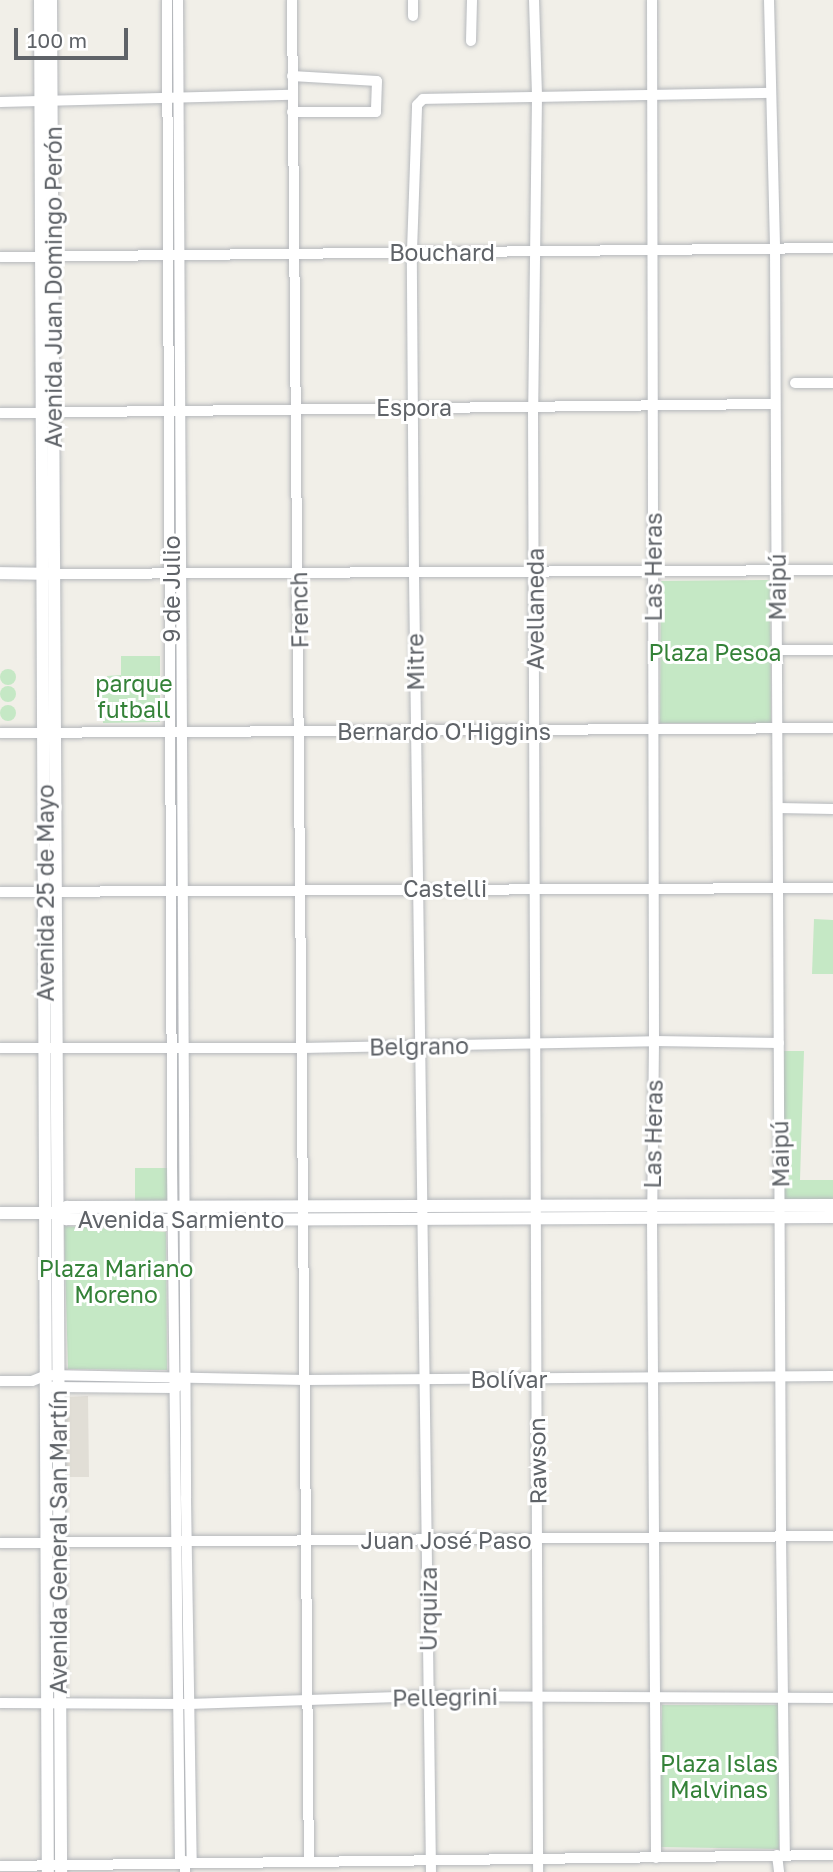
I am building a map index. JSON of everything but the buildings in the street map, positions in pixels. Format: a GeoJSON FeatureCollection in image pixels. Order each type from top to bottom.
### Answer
{"type":"FeatureCollection","features":[{"type":"Feature","properties":{"kind":"main road","name":"Avenida Juan Domingo Perón"},"geometry":{"type":"LineString","coordinates":[[40,0],[45,102],[49,574]]}},
{"type":"Feature","properties":{"kind":"main road","name":"Avenida Juan Domingo Perón"},"geometry":{"type":"LineString","coordinates":[[45,102],[51,0]]}},
{"type":"Feature","properties":{"kind":"main road"},"geometry":{"type":"LineString","coordinates":[[0,573],[49,574]]}},
{"type":"Feature","properties":{"kind":"main road","name":"Avenida 25 de Mayo"},"geometry":{"type":"LineString","coordinates":[[49,574],[51,1213]]}},
{"type":"Feature","properties":{"kind":"main road","name":"Avenida Sarmiento"},"geometry":{"type":"LineString","coordinates":[[0,1213],[51,1213],[66,1219],[179,1214],[781,1211],[833,1206]]}},
{"type":"Feature","properties":{"kind":"main road","name":"Avenida Sarmiento"},"geometry":{"type":"LineString","coordinates":[[781,1211],[833,1216]]}},
{"type":"Feature","properties":{"kind":"main road","name":"Avenida General San Martín"},"geometry":{"type":"LineString","coordinates":[[51,1213],[54,1869]]}},
{"type":"Feature","properties":{"kind":"street","name":"9 de Julio"},"geometry":{"type":"LineString","coordinates":[[167,0],[172,98],[174,254],[182,1541]]}},
{"type":"Feature","properties":{"kind":"street","name":"9 de Julio"},"geometry":{"type":"LineString","coordinates":[[172,98],[178,0]]}},
{"type":"Feature","properties":{"kind":"street","name":"French"},"geometry":{"type":"LineString","coordinates":[[292,0],[292,112],[297,254],[300,889],[310,1700],[309,1862]]}},
{"type":"Feature","properties":{"kind":"street"},"geometry":{"type":"LineString","coordinates":[[413,0],[414,16]]}},
{"type":"Feature","properties":{"kind":"street"},"geometry":{"type":"LineString","coordinates":[[471,41],[472,0]]}},
{"type":"Feature","properties":{"kind":"street","name":"Avellaneda"},"geometry":{"type":"LineString","coordinates":[[534,0],[537,96],[533,408],[536,1212]]}},
{"type":"Feature","properties":{"kind":"street","name":"Las Heras"},"geometry":{"type":"LineString","coordinates":[[652,0],[652,1212],[656,1858]]}},
{"type":"Feature","properties":{"kind":"street","name":"Maipú"},"geometry":{"type":"LineString","coordinates":[[769,0],[775,248],[781,1537],[785,1699],[779,1872]]}},
{"type":"Feature","properties":{"kind":"street"},"geometry":{"type":"LineString","coordinates":[[292,76],[377,81],[376,112],[292,112]]}},
{"type":"Feature","properties":{"kind":"street"},"geometry":{"type":"LineString","coordinates":[[537,96],[771,93]]}},
{"type":"Feature","properties":{"kind":"street"},"geometry":{"type":"LineString","coordinates":[[0,102],[292,95]]}},
{"type":"Feature","properties":{"kind":"street","name":"Mitre"},"geometry":{"type":"LineString","coordinates":[[423,1213],[418,1046],[419,887],[412,407],[412,251],[417,105],[423,99],[537,96]]}},
{"type":"Feature","properties":{"kind":"street","name":"Bouchard"},"geometry":{"type":"LineString","coordinates":[[0,257],[833,248]]}},
{"type":"Feature","properties":{"kind":"street"},"geometry":{"type":"LineString","coordinates":[[795,383],[833,383]]}},
{"type":"Feature","properties":{"kind":"street","name":"Espora"},"geometry":{"type":"LineString","coordinates":[[0,413],[774,404]]}},
{"type":"Feature","properties":{"kind":"street"},"geometry":{"type":"LineString","coordinates":[[49,574],[833,570]]}},
{"type":"Feature","properties":{"kind":"street"},"geometry":{"type":"LineString","coordinates":[[777,650],[833,650]]}},
{"type":"Feature","properties":{"kind":"street","name":"Bernardo O'Higgins"},"geometry":{"type":"LineString","coordinates":[[0,733],[833,728]]}},
{"type":"Feature","properties":{"kind":"street"},"geometry":{"type":"LineString","coordinates":[[778,808],[833,809]]}},
{"type":"Feature","properties":{"kind":"street","name":"Castelli"},"geometry":{"type":"LineString","coordinates":[[0,892],[419,887],[833,888]]}},
{"type":"Feature","properties":{"kind":"street","name":"Belgrano"},"geometry":{"type":"LineString","coordinates":[[0,1048],[302,1048],[654,1041],[779,1043]]}},
{"type":"Feature","properties":{"kind":"street","name":"Rawson"},"geometry":{"type":"LineString","coordinates":[[536,1212],[538,1872]]}},
{"type":"Feature","properties":{"kind":"street","name":"Urquiza"},"geometry":{"type":"LineString","coordinates":[[423,1213],[431,1867]]}},
{"type":"Feature","properties":{"kind":"street","name":"Bolívar"},"geometry":{"type":"LineString","coordinates":[[0,1381],[833,1376]]}},
{"type":"Feature","properties":{"kind":"street"},"geometry":{"type":"LineString","coordinates":[[180,1378],[175,1388],[182,1541],[185,1864]]}},
{"type":"Feature","properties":{"kind":"street","name":"Bolívar"},"geometry":{"type":"LineString","coordinates":[[53,1381],[175,1388]]}},
{"type":"Feature","properties":{"kind":"street","name":"Juan José Paso"},"geometry":{"type":"LineString","coordinates":[[0,1543],[833,1536]]}},
{"type":"Feature","properties":{"kind":"street","name":"Pellegrini"},"geometry":{"type":"LineString","coordinates":[[0,1703],[183,1704],[428,1696],[833,1698]]}},
{"type":"Feature","properties":{"kind":"street"},"geometry":{"type":"LineString","coordinates":[[0,1866],[54,1869],[309,1862],[431,1867],[538,1860],[833,1855]]}},
{"type":"Feature","properties":{"kind":"shaded area"},"geometry":{"type":"Polygon","coordinates":[[[88,1396],[89,1477],[63,1477],[60,1402],[65,1397],[88,1396]]]}},
{"type":"Feature","properties":{"kind":"green space","name":"Plaza Pesoa"},"geometry":{"type":"Polygon","coordinates":[[[770,580],[771,723],[660,723],[661,581],[770,580]]]}},
{"type":"Feature","properties":{"kind":"green space","name":"parque futball"},"geometry":{"type":"Polygon","coordinates":[[[121,656],[160,656],[160,722],[103,723],[101,691],[108,691],[107,676],[121,675],[121,656]]]}},
{"type":"Feature","properties":{"kind":"green space"},"geometry":{"type":"Polygon","coordinates":[[[5,669],[11,669],[16,677],[14,683],[5,685],[0,680],[0,674],[5,669]]]}},
{"type":"Feature","properties":{"kind":"green space"},"geometry":{"type":"Polygon","coordinates":[[[5,686],[11,686],[16,694],[14,700],[5,702],[0,697],[0,691],[5,686]]]}},
{"type":"Feature","properties":{"kind":"green space"},"geometry":{"type":"Polygon","coordinates":[[[5,705],[11,705],[16,713],[14,719],[5,721],[0,716],[0,710],[5,705]]]}},
{"type":"Feature","properties":{"kind":"green space"},"geometry":{"type":"Polygon","coordinates":[[[814,919],[833,920],[833,974],[812,974],[814,919]]]}},
{"type":"Feature","properties":{"kind":"green space"},"geometry":{"type":"Polygon","coordinates":[[[784,1051],[804,1051],[800,1180],[833,1180],[833,1202],[784,1202],[784,1051]]]}},
{"type":"Feature","properties":{"kind":"green space"},"geometry":{"type":"Polygon","coordinates":[[[135,1168],[169,1168],[169,1203],[135,1204],[135,1168]]]}},
{"type":"Feature","properties":{"kind":"green space","name":"Plaza Mariano Moreno"},"geometry":{"type":"Polygon","coordinates":[[[64,1226],[166,1232],[167,1370],[68,1369],[64,1226]]]}},
{"type":"Feature","properties":{"kind":"green space","name":"Plaza Islas Malvinas"},"geometry":{"type":"Polygon","coordinates":[[[662,1705],[778,1705],[779,1849],[659,1847],[662,1705]]]}}]}
